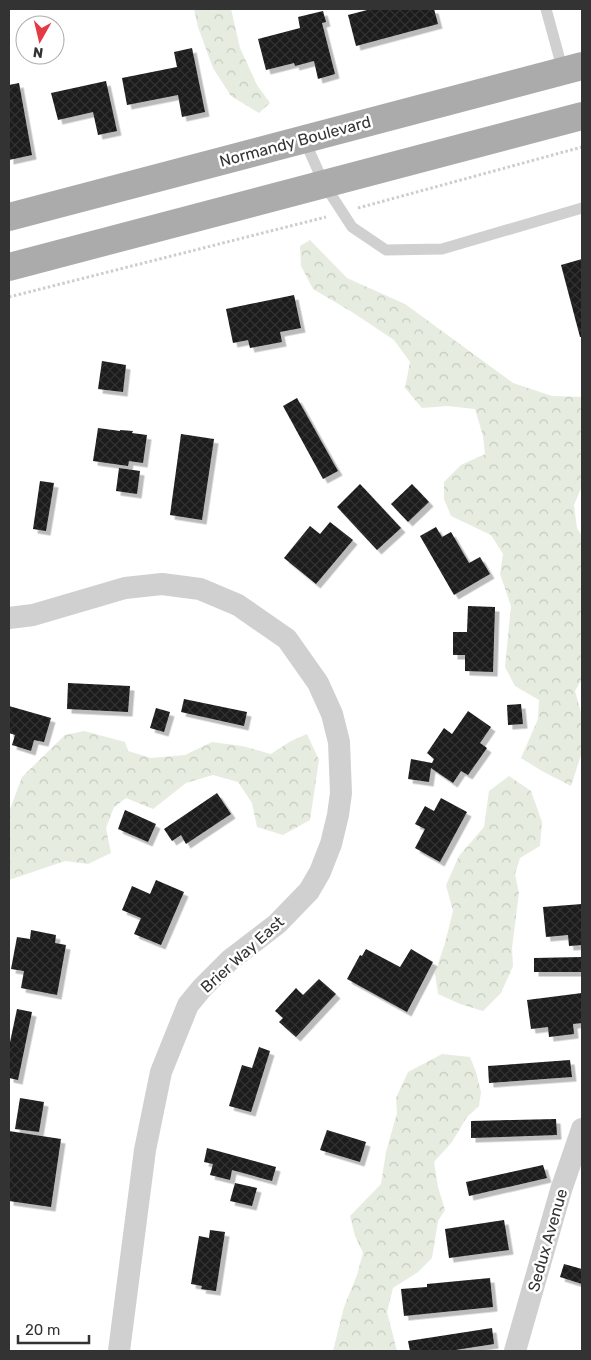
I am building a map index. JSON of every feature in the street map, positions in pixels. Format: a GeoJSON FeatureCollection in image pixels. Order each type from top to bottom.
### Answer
{"type":"FeatureCollection","features":[{"type":"Feature","properties":{"kind":"main road","name":"Normandy Boulevard"},"geometry":{"type":"LineString","coordinates":[[9,216],[572,68]]}},
{"type":"Feature","properties":{"kind":"main road"},"geometry":{"type":"LineString","coordinates":[[9,267],[582,116]]}},
{"type":"Feature","properties":{"kind":"street","name":"Brier Way East"},"geometry":{"type":"LineString","coordinates":[[9,618],[33,615],[125,588],[162,584],[200,589],[238,604],[287,639],[318,683],[332,714],[339,742],[341,793],[338,815],[331,844],[320,872],[309,891],[277,924],[230,960],[188,1005],[161,1072],[145,1150],[119,1351]]}},
{"type":"Feature","properties":{"kind":"street","name":"Sedux Avenue"},"geometry":{"type":"LineString","coordinates":[[515,1351],[561,1190],[579,1152],[582,1129]]}},
{"type":"Feature","properties":{"kind":"lane"},"geometry":{"type":"LineString","coordinates":[[546,9],[572,68]]}},
{"type":"Feature","properties":{"kind":"lane"},"geometry":{"type":"LineString","coordinates":[[304,139],[324,184],[352,227],[386,250],[442,249],[582,208]]}},
{"type":"Feature","properties":{"kind":"path"},"geometry":{"type":"LineString","coordinates":[[9,297],[342,212],[582,147]]}},
{"type":"Feature","properties":{"kind":"green space"},"geometry":{"type":"Polygon","coordinates":[[[194,9],[231,9],[240,48],[257,85],[270,103],[259,113],[231,96],[213,68],[198,27],[194,9]]]}},
{"type":"Feature","properties":{"kind":"green space"},"geometry":{"type":"Polygon","coordinates":[[[310,240],[347,278],[405,304],[513,383],[552,396],[582,397],[582,486],[574,505],[577,528],[582,536],[582,679],[575,691],[582,716],[582,752],[571,786],[521,758],[538,719],[539,700],[515,686],[505,667],[511,606],[500,574],[503,554],[491,535],[451,516],[444,499],[444,482],[461,465],[485,454],[483,436],[475,409],[447,406],[422,408],[405,388],[410,362],[394,340],[313,289],[301,266],[300,246],[310,240]]]}},
{"type":"Feature","properties":{"kind":"green space"},"geometry":{"type":"Polygon","coordinates":[[[84,731],[125,742],[128,751],[151,758],[185,755],[212,742],[242,746],[271,754],[291,741],[307,734],[319,760],[310,820],[283,835],[257,827],[252,803],[238,782],[213,775],[186,783],[153,809],[126,798],[114,807],[106,828],[111,853],[88,864],[65,861],[9,880],[9,812],[22,777],[65,735],[84,731]]]}},
{"type":"Feature","properties":{"kind":"green space"},"geometry":{"type":"Polygon","coordinates":[[[509,776],[531,791],[542,822],[540,846],[520,858],[515,874],[519,893],[512,948],[513,966],[501,993],[483,1011],[460,1004],[438,994],[435,973],[453,911],[446,885],[459,856],[484,827],[489,791],[509,776]]]}},
{"type":"Feature","properties":{"kind":"green space"},"geometry":{"type":"Polygon","coordinates":[[[442,1054],[470,1057],[481,1092],[479,1106],[467,1117],[452,1142],[434,1162],[438,1187],[445,1210],[438,1221],[432,1258],[418,1272],[393,1288],[387,1312],[397,1351],[333,1351],[344,1307],[357,1275],[363,1253],[355,1236],[350,1216],[381,1184],[386,1152],[397,1113],[396,1098],[408,1072],[442,1054]]]}},
{"type":"Feature","properties":{"kind":"building"},"geometry":{"type":"Polygon","coordinates":[[[371,9],[434,9],[438,24],[356,46],[348,15],[371,9]]]}},
{"type":"Feature","properties":{"kind":"building"},"geometry":{"type":"Polygon","coordinates":[[[323,11],[326,22],[322,23],[335,74],[318,79],[314,61],[295,66],[294,63],[266,70],[258,39],[300,28],[298,17],[323,11]]]}},
{"type":"Feature","properties":{"kind":"building"},"geometry":{"type":"Polygon","coordinates":[[[192,48],[205,112],[182,117],[178,95],[127,105],[122,78],[177,67],[174,52],[192,48]]]}},
{"type":"Feature","properties":{"kind":"building"},"geometry":{"type":"Polygon","coordinates":[[[106,81],[117,131],[98,135],[93,112],[58,120],[51,93],[106,81]]]}},
{"type":"Feature","properties":{"kind":"building"},"geometry":{"type":"Polygon","coordinates":[[[19,83],[32,155],[9,160],[9,85],[19,83]]]}},
{"type":"Feature","properties":{"kind":"building"},"geometry":{"type":"Polygon","coordinates":[[[582,259],[582,337],[580,337],[561,265],[582,259]]]}},
{"type":"Feature","properties":{"kind":"building"},"geometry":{"type":"Polygon","coordinates":[[[294,295],[301,328],[280,332],[282,342],[250,348],[248,340],[233,343],[226,309],[294,295]]]}},
{"type":"Feature","properties":{"kind":"building"},"geometry":{"type":"Polygon","coordinates":[[[102,361],[126,365],[123,392],[98,389],[102,361]]]}},
{"type":"Feature","properties":{"kind":"building"},"geometry":{"type":"Polygon","coordinates":[[[297,398],[338,471],[323,479],[283,406],[297,398]]]}},
{"type":"Feature","properties":{"kind":"building"},"geometry":{"type":"Polygon","coordinates":[[[98,428],[133,431],[132,433],[147,435],[143,463],[129,461],[128,466],[93,461],[98,428]]]}},
{"type":"Feature","properties":{"kind":"building"},"geometry":{"type":"Polygon","coordinates":[[[181,434],[214,439],[202,520],[170,515],[181,434]]]}},
{"type":"Feature","properties":{"kind":"building"},"geometry":{"type":"Polygon","coordinates":[[[119,468],[140,471],[137,494],[116,491],[119,468]]]}},
{"type":"Feature","properties":{"kind":"building"},"geometry":{"type":"Polygon","coordinates":[[[40,481],[54,483],[46,531],[33,529],[40,481]]]}},
{"type":"Feature","properties":{"kind":"building"},"geometry":{"type":"Polygon","coordinates":[[[360,484],[401,528],[377,550],[337,507],[360,484]]]}},
{"type":"Feature","properties":{"kind":"building"},"geometry":{"type":"Polygon","coordinates":[[[412,484],[429,502],[408,522],[391,504],[412,484]]]}},
{"type":"Feature","properties":{"kind":"building"},"geometry":{"type":"Polygon","coordinates":[[[330,522],[353,540],[316,584],[284,558],[310,526],[320,534],[330,522]]]}},
{"type":"Feature","properties":{"kind":"building"},"geometry":{"type":"Polygon","coordinates":[[[436,527],[442,537],[451,532],[469,563],[480,557],[490,574],[454,595],[420,536],[436,527]]]}},
{"type":"Feature","properties":{"kind":"building"},"geometry":{"type":"Polygon","coordinates":[[[468,606],[495,607],[493,672],[465,671],[465,655],[453,655],[453,632],[467,632],[468,606]]]}},
{"type":"Feature","properties":{"kind":"building"},"geometry":{"type":"Polygon","coordinates":[[[68,683],[130,686],[128,712],[67,709],[68,683]]]}},
{"type":"Feature","properties":{"kind":"building"},"geometry":{"type":"Polygon","coordinates":[[[184,699],[247,712],[244,726],[181,712],[184,699]]]}},
{"type":"Feature","properties":{"kind":"building"},"geometry":{"type":"Polygon","coordinates":[[[521,704],[523,724],[508,725],[507,705],[521,704]]]}},
{"type":"Feature","properties":{"kind":"building"},"geometry":{"type":"Polygon","coordinates":[[[9,706],[51,718],[44,742],[34,740],[31,751],[12,745],[15,735],[9,733],[9,706]]]}},
{"type":"Feature","properties":{"kind":"building"},"geometry":{"type":"Polygon","coordinates":[[[156,708],[170,712],[164,732],[150,728],[156,708]]]}},
{"type":"Feature","properties":{"kind":"building"},"geometry":{"type":"Polygon","coordinates":[[[468,711],[491,727],[480,743],[487,748],[468,775],[461,771],[453,783],[431,768],[429,782],[408,779],[411,759],[432,763],[434,759],[427,753],[444,728],[452,734],[468,711]]]}},
{"type":"Feature","properties":{"kind":"building"},"geometry":{"type":"Polygon","coordinates":[[[217,793],[231,814],[186,844],[181,835],[172,841],[164,829],[217,793]]]}},
{"type":"Feature","properties":{"kind":"building"},"geometry":{"type":"Polygon","coordinates":[[[441,798],[467,812],[440,862],[415,848],[425,829],[415,824],[425,806],[434,811],[441,798]]]}},
{"type":"Feature","properties":{"kind":"building"},"geometry":{"type":"Polygon","coordinates":[[[125,810],[156,824],[148,842],[118,829],[125,810]]]}},
{"type":"Feature","properties":{"kind":"building"},"geometry":{"type":"Polygon","coordinates":[[[156,880],[184,892],[161,945],[134,934],[141,918],[122,910],[132,886],[150,894],[156,880]]]}},
{"type":"Feature","properties":{"kind":"building"},"geometry":{"type":"Polygon","coordinates":[[[582,904],[582,945],[569,946],[568,935],[546,937],[543,907],[582,904]]]}},
{"type":"Feature","properties":{"kind":"building"},"geometry":{"type":"Polygon","coordinates":[[[31,930],[56,935],[55,943],[66,945],[57,995],[21,988],[24,971],[11,969],[17,937],[30,939],[31,930]]]}},
{"type":"Feature","properties":{"kind":"building"},"geometry":{"type":"Polygon","coordinates":[[[366,949],[400,967],[411,949],[433,962],[407,1012],[347,979],[360,955],[362,956],[366,949]]]}},
{"type":"Feature","properties":{"kind":"building"},"geometry":{"type":"Polygon","coordinates":[[[582,957],[582,972],[534,972],[534,958],[582,957]]]}},
{"type":"Feature","properties":{"kind":"building"},"geometry":{"type":"Polygon","coordinates":[[[319,979],[336,994],[296,1037],[279,1022],[283,1018],[275,1011],[296,988],[303,995],[319,979]]]}},
{"type":"Feature","properties":{"kind":"building"},"geometry":{"type":"Polygon","coordinates":[[[582,993],[582,1023],[573,1024],[574,1034],[549,1037],[548,1027],[531,1029],[527,1000],[582,993]]]}},
{"type":"Feature","properties":{"kind":"building"},"geometry":{"type":"Polygon","coordinates":[[[17,1009],[32,1012],[18,1080],[9,1078],[9,1047],[17,1009]]]}},
{"type":"Feature","properties":{"kind":"building"},"geometry":{"type":"Polygon","coordinates":[[[259,1047],[270,1051],[251,1112],[229,1106],[242,1065],[252,1068],[259,1047]]]}},
{"type":"Feature","properties":{"kind":"building"},"geometry":{"type":"Polygon","coordinates":[[[570,1060],[572,1077],[489,1083],[488,1066],[570,1060]]]}},
{"type":"Feature","properties":{"kind":"building"},"geometry":{"type":"Polygon","coordinates":[[[20,1098],[44,1102],[39,1132],[15,1129],[20,1098]]]}},
{"type":"Feature","properties":{"kind":"building"},"geometry":{"type":"Polygon","coordinates":[[[556,1119],[557,1135],[471,1138],[471,1121],[556,1119]]]}},
{"type":"Feature","properties":{"kind":"building"},"geometry":{"type":"Polygon","coordinates":[[[327,1130],[366,1142],[360,1162],[320,1150],[327,1130]]]}},
{"type":"Feature","properties":{"kind":"building"},"geometry":{"type":"Polygon","coordinates":[[[9,1131],[61,1139],[51,1207],[9,1201],[9,1131]]]}},
{"type":"Feature","properties":{"kind":"building"},"geometry":{"type":"Polygon","coordinates":[[[207,1148],[276,1167],[272,1181],[232,1170],[230,1180],[210,1175],[213,1164],[204,1162],[207,1148]]]}},
{"type":"Feature","properties":{"kind":"building"},"geometry":{"type":"Polygon","coordinates":[[[543,1165],[547,1178],[469,1196],[466,1182],[543,1165]]]}},
{"type":"Feature","properties":{"kind":"building"},"geometry":{"type":"Polygon","coordinates":[[[235,1183],[257,1188],[252,1206],[230,1201],[235,1183]]]}},
{"type":"Feature","properties":{"kind":"building"},"geometry":{"type":"Polygon","coordinates":[[[504,1220],[509,1250],[449,1258],[445,1229],[504,1220]]]}},
{"type":"Feature","properties":{"kind":"building"},"geometry":{"type":"Polygon","coordinates":[[[210,1230],[225,1232],[216,1291],[201,1289],[202,1286],[191,1284],[199,1236],[209,1238],[210,1230]]]}},
{"type":"Feature","properties":{"kind":"building"},"geometry":{"type":"Polygon","coordinates":[[[564,1264],[582,1269],[582,1284],[560,1277],[564,1264]]]}},
{"type":"Feature","properties":{"kind":"building"},"geometry":{"type":"Polygon","coordinates":[[[490,1278],[493,1307],[404,1316],[401,1289],[427,1287],[427,1284],[490,1278]]]}},
{"type":"Feature","properties":{"kind":"building"},"geometry":{"type":"Polygon","coordinates":[[[492,1328],[494,1344],[449,1351],[410,1351],[408,1341],[492,1328]]]}}]}
